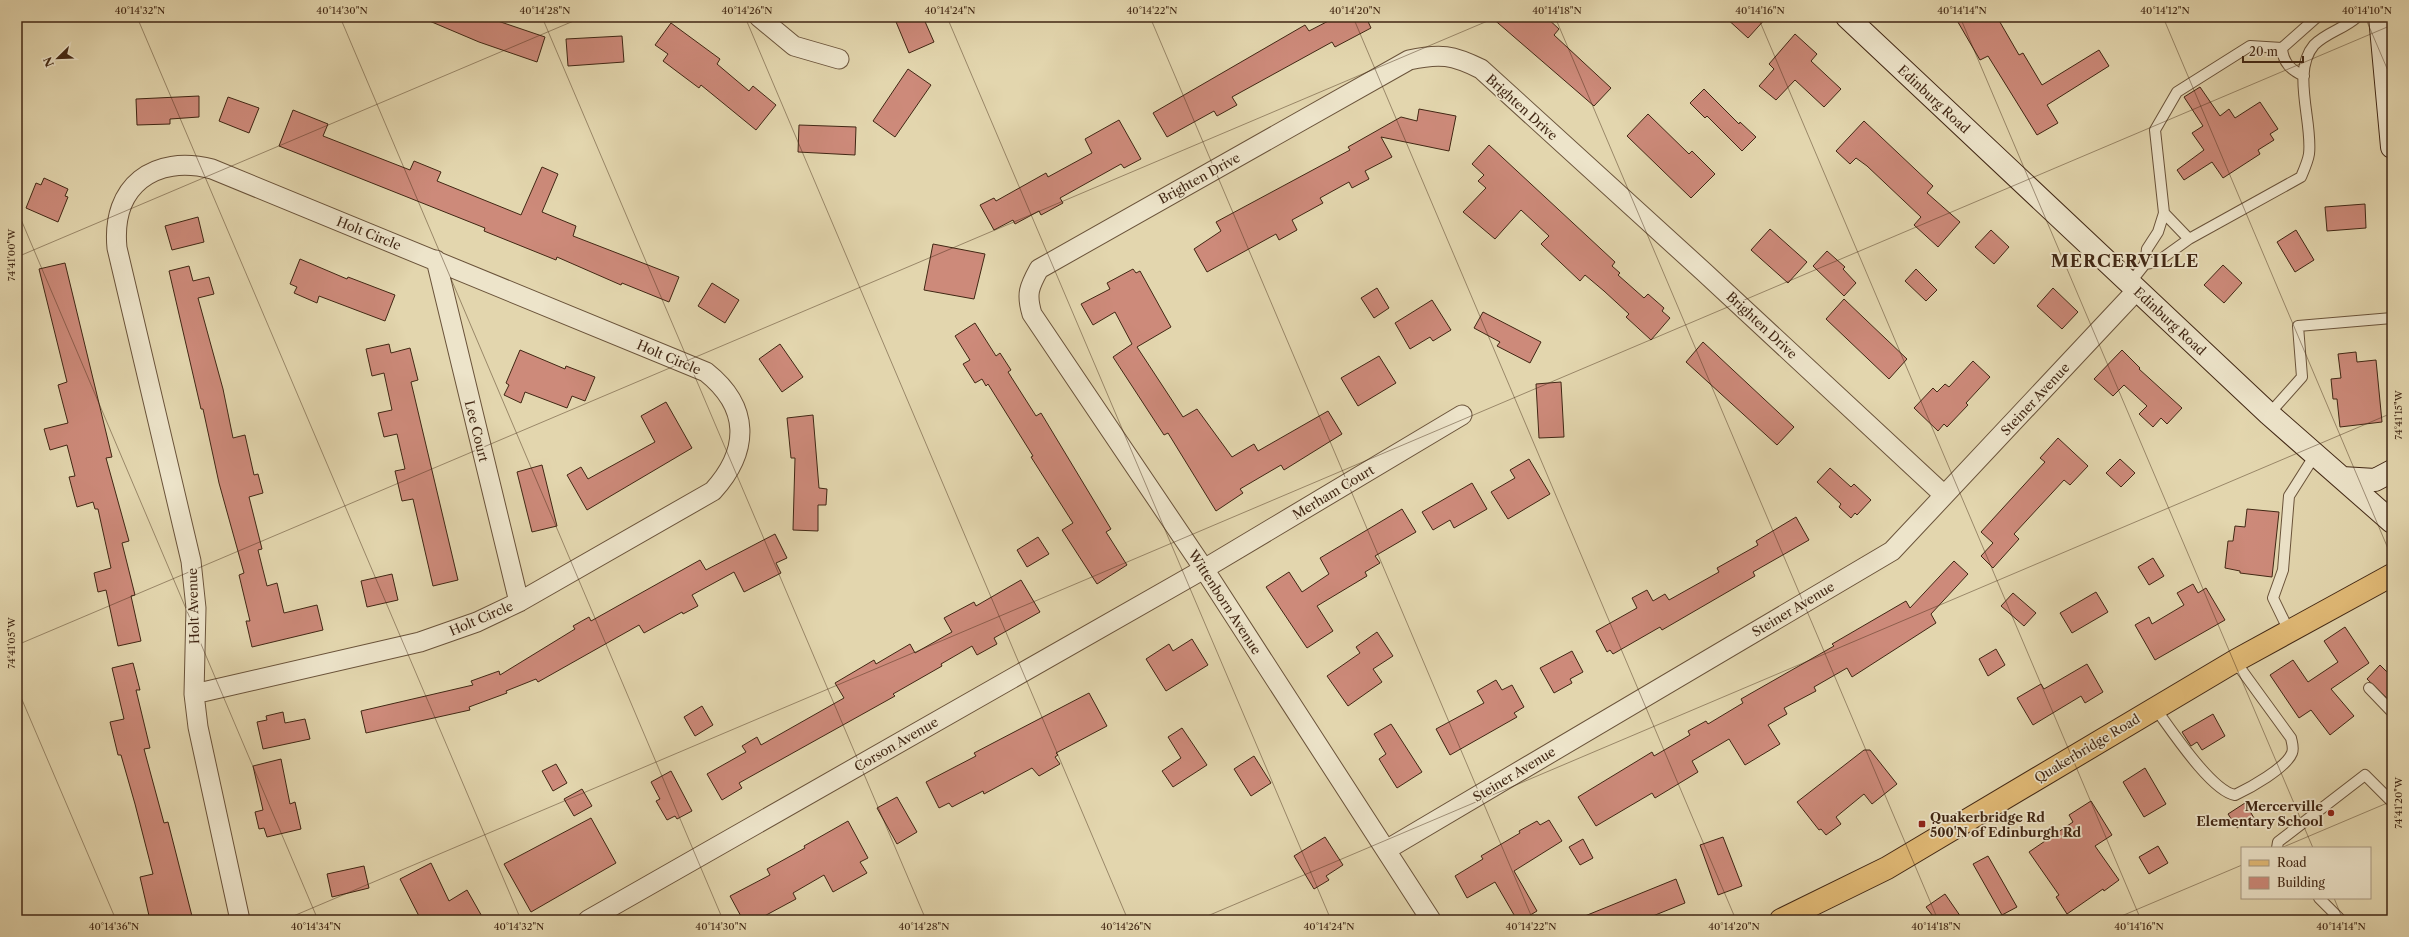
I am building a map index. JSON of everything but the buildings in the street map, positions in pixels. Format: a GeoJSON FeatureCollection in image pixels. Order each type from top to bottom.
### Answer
{"type":"FeatureCollection","features":[{"type":"Feature","properties":{"kind":"main road","name":"Edinburg Road"},"geometry":{"type":"LineString","coordinates":[[1847,17],[2269,414],[2392,522]]}},
{"type":"Feature","properties":{"kind":"main road"},"geometry":{"type":"LineString","coordinates":[[2380,17],[2390,111],[2392,147]]}},
{"type":"Feature","properties":{"kind":"main road"},"geometry":{"type":"LineString","coordinates":[[2342,478],[2374,480],[2392,471]]}},
{"type":"Feature","properties":{"kind":"main road","name":"Quakerbridge Road"},"geometry":{"type":"LineString","coordinates":[[1781,920],[1886,868],[2235,660],[2392,575]]}},
{"type":"Feature","properties":{"kind":"street"},"geometry":{"type":"LineString","coordinates":[[759,17],[794,46],[839,59]]}},
{"type":"Feature","properties":{"kind":"street","name":"Brighten Drive"},"geometry":{"type":"LineString","coordinates":[[1030,284],[1038,269],[1050,261],[1409,60],[1432,55],[1458,57],[1482,69],[1704,272],[1944,495]]}},
{"type":"Feature","properties":{"kind":"street","name":"Holt Circle"},"geometry":{"type":"LineString","coordinates":[[117,248],[116,231],[119,213],[127,195],[140,180],[156,170],[167,166],[192,164],[212,169],[706,372],[720,383],[731,398],[738,416],[740,435],[736,457],[728,475],[713,491],[519,602],[477,622],[420,642],[194,694]]}},
{"type":"Feature","properties":{"kind":"street","name":"Holt Avenue"},"geometry":{"type":"LineString","coordinates":[[117,248],[191,561],[196,608],[194,694],[198,726],[240,920]]}},
{"type":"Feature","properties":{"kind":"street","name":"Lee Court"},"geometry":{"type":"LineString","coordinates":[[436,260],[519,602]]}},
{"type":"Feature","properties":{"kind":"street","name":"Wittenborn Avenue"},"geometry":{"type":"LineString","coordinates":[[1030,284],[1027,298],[1032,314],[1204,569],[1431,920]]}},
{"type":"Feature","properties":{"kind":"street","name":"Steiner Avenue"},"geometry":{"type":"LineString","coordinates":[[1386,850],[1892,551],[2133,287]]}},
{"type":"Feature","properties":{"kind":"street","name":"Merham Court"},"geometry":{"type":"LineString","coordinates":[[1204,569],[1462,415]]}},
{"type":"Feature","properties":{"kind":"street","name":"Corson Avenue"},"geometry":{"type":"LineString","coordinates":[[588,920],[1204,569]]}},
{"type":"Feature","properties":{"kind":"lane"},"geometry":{"type":"LineString","coordinates":[[2133,287],[2145,264],[2147,249],[2158,232],[2164,212],[2155,130],[2177,92],[2250,46],[2282,48],[2317,17]]}},
{"type":"Feature","properties":{"kind":"lane"},"geometry":{"type":"LineString","coordinates":[[2145,264],[2157,262],[2189,239],[2301,177],[2309,154],[2304,76],[2306,61],[2313,46],[2327,34],[2352,22],[2357,17]]}},
{"type":"Feature","properties":{"kind":"lane"},"geometry":{"type":"LineString","coordinates":[[2282,48],[2282,57],[2292,70],[2304,76]]}},
{"type":"Feature","properties":{"kind":"lane"},"geometry":{"type":"LineString","coordinates":[[2164,212],[2189,239]]}},
{"type":"Feature","properties":{"kind":"lane"},"geometry":{"type":"LineString","coordinates":[[2269,414],[2302,377],[2298,326],[2392,318]]}},
{"type":"Feature","properties":{"kind":"lane"},"geometry":{"type":"LineString","coordinates":[[2289,631],[2273,598],[2283,570],[2289,496],[2315,455]]}},
{"type":"Feature","properties":{"kind":"lane"},"geometry":{"type":"LineString","coordinates":[[2155,708],[2196,761],[2221,790],[2235,795],[2250,787],[2283,764],[2293,752],[2293,747],[2291,738],[2235,660]]}},
{"type":"Feature","properties":{"kind":"lane"},"geometry":{"type":"LineString","coordinates":[[2369,688],[2392,712]]}},
{"type":"Feature","properties":{"kind":"lane"},"geometry":{"type":"LineString","coordinates":[[2277,847],[2278,842],[2365,775],[2392,802]]}},
{"type":"Feature","properties":{"kind":"lane"},"geometry":{"type":"LineString","coordinates":[[2320,899],[2340,920]]}},
{"type":"Feature","properties":{"kind":"place","name":"Mercerville Elementary School"},"geometry":{"type":"Point","coordinates":[2331,813]}},
{"type":"Feature","properties":{"kind":"place","name":"Quakerbridge Rd 500'N of Edinburgh Rd"},"geometry":{"type":"Point","coordinates":[1922,824]}},
{"type":"Feature","properties":{"kind":"district","name":"MERCERVILLE"},"geometry":{"type":"Point","coordinates":[2125,261]}}]}
